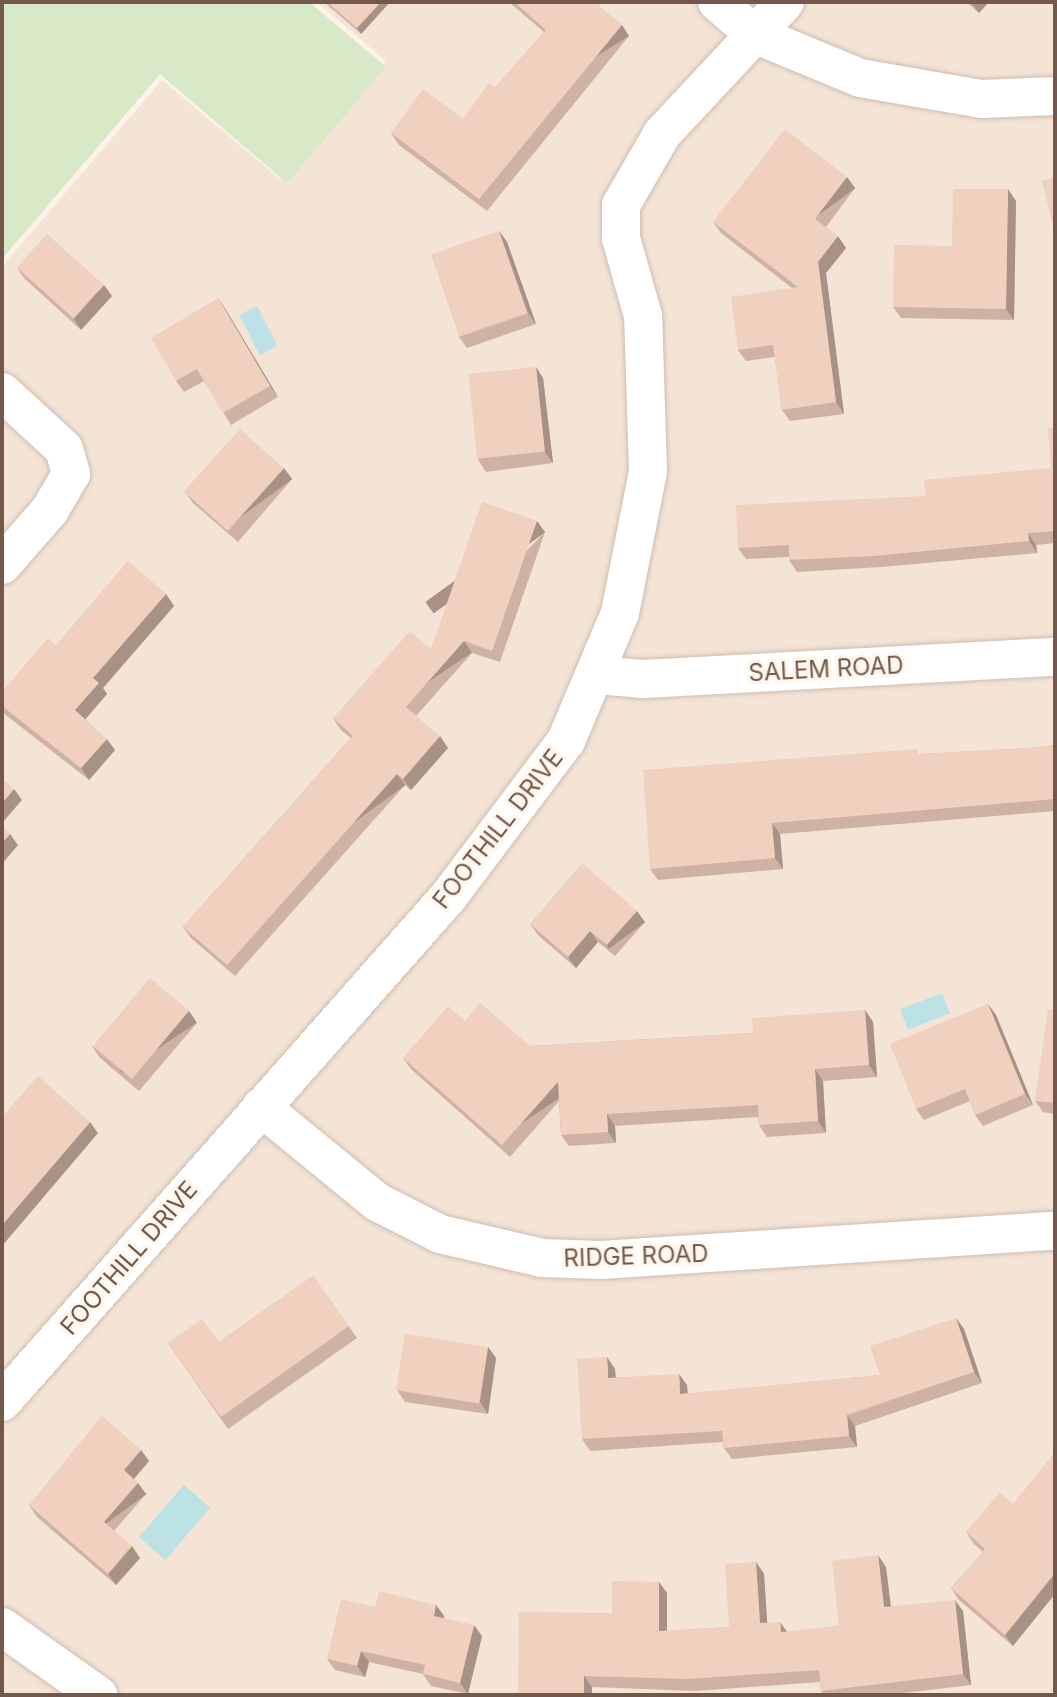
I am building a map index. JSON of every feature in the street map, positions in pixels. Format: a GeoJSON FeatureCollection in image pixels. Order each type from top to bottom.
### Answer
{"type":"FeatureCollection","features":[{"type":"Feature","properties":{"kind":"street"},"geometry":{"type":"LineString","coordinates":[[717,2],[754,34],[860,78],[928,93],[1055,96]]}},
{"type":"Feature","properties":{"kind":"street","name":"FOOTHILL DRIVE"},"geometry":{"type":"LineString","coordinates":[[2,1402],[261,1107],[536,787],[597,676],[637,549],[648,471],[642,316],[621,238],[621,205],[662,134],[785,2]]}},
{"type":"Feature","properties":{"kind":"street"},"geometry":{"type":"LineString","coordinates":[[2,392],[56,439],[70,461],[67,487],[2,565]]}},
{"type":"Feature","properties":{"kind":"street","name":"SALEM ROAD"},"geometry":{"type":"LineString","coordinates":[[597,676],[643,679],[1055,657]]}},
{"type":"Feature","properties":{"kind":"street","name":"RIDGE ROAD"},"geometry":{"type":"LineString","coordinates":[[261,1107],[377,1202],[440,1234],[542,1258],[601,1260],[1055,1231]]}},
{"type":"Feature","properties":{"kind":"street"},"geometry":{"type":"LineString","coordinates":[[2,1627],[98,1695]]}},
{"type":"Feature","properties":{"kind":"shaded area"},"geometry":{"type":"Polygon","coordinates":[[[317,2],[1055,2],[1055,1695],[2,1695],[2,267],[162,80],[281,180],[386,61],[317,2]]]}},
{"type":"Feature","properties":{"kind":"green space"},"geometry":{"type":"Polygon","coordinates":[[[2,2],[309,2],[386,67],[287,183],[160,74],[2,259],[2,2]]]}},
{"type":"Feature","properties":{"kind":"water"},"geometry":{"type":"Polygon","coordinates":[[[257,306],[277,346],[260,355],[239,315],[257,306]]]}},
{"type":"Feature","properties":{"kind":"water"},"geometry":{"type":"Polygon","coordinates":[[[942,993],[950,1014],[908,1030],[900,1009],[942,993]]]}},
{"type":"Feature","properties":{"kind":"water"},"geometry":{"type":"Polygon","coordinates":[[[184,1485],[210,1508],[165,1560],[139,1537],[184,1485]]]}},
{"type":"Feature","properties":{"kind":"building"},"geometry":{"type":"Polygon","coordinates":[[[327,2],[381,2],[357,28],[327,2]]]}},
{"type":"Feature","properties":{"kind":"building"},"geometry":{"type":"Polygon","coordinates":[[[514,2],[595,2],[622,25],[479,199],[391,133],[423,89],[463,119],[489,83],[495,88],[546,30],[514,2]]]}},
{"type":"Feature","properties":{"kind":"building"},"geometry":{"type":"Polygon","coordinates":[[[785,129],[847,177],[815,219],[838,236],[818,262],[836,402],[782,410],[773,345],[738,350],[731,297],[798,287],[713,222],[785,129]]]}},
{"type":"Feature","properties":{"kind":"building"},"geometry":{"type":"Polygon","coordinates":[[[1055,177],[1055,235],[1042,181],[1055,177]]]}},
{"type":"Feature","properties":{"kind":"building"},"geometry":{"type":"Polygon","coordinates":[[[953,189],[1008,189],[1006,309],[893,307],[894,245],[952,246],[953,189]]]}},
{"type":"Feature","properties":{"kind":"building"},"geometry":{"type":"Polygon","coordinates":[[[499,231],[527,313],[459,337],[431,254],[499,231]]]}},
{"type":"Feature","properties":{"kind":"building"},"geometry":{"type":"Polygon","coordinates":[[[47,234],[103,285],[73,318],[17,267],[47,234]]]}},
{"type":"Feature","properties":{"kind":"building"},"geometry":{"type":"Polygon","coordinates":[[[218,298],[270,386],[223,413],[197,369],[176,381],[151,338],[218,298]]]}},
{"type":"Feature","properties":{"kind":"building"},"geometry":{"type":"Polygon","coordinates":[[[536,367],[545,452],[477,459],[468,374],[536,367]]]}},
{"type":"Feature","properties":{"kind":"building"},"geometry":{"type":"Polygon","coordinates":[[[1048,428],[1055,428],[1055,531],[1028,533],[1029,541],[874,556],[789,560],[789,545],[738,548],[736,505],[926,496],[924,480],[1051,468],[1048,428]]]}},
{"type":"Feature","properties":{"kind":"building"},"geometry":{"type":"Polygon","coordinates":[[[240,429],[284,468],[228,531],[184,491],[240,429]]]}},
{"type":"Feature","properties":{"kind":"building"},"geometry":{"type":"Polygon","coordinates":[[[482,502],[537,521],[492,651],[464,641],[406,707],[440,736],[403,779],[397,774],[227,965],[183,927],[353,736],[333,718],[410,631],[431,649],[482,502]]]}},
{"type":"Feature","properties":{"kind":"building"},"geometry":{"type":"Polygon","coordinates":[[[128,561],[166,594],[93,678],[99,683],[75,710],[107,739],[81,768],[2,706],[2,692],[48,638],[56,645],[128,561]]]}},
{"type":"Feature","properties":{"kind":"building"},"geometry":{"type":"Polygon","coordinates":[[[1055,745],[1055,799],[772,823],[775,858],[650,869],[643,770],[918,749],[918,754],[1055,745]]]}},
{"type":"Feature","properties":{"kind":"building"},"geometry":{"type":"Polygon","coordinates":[[[2,778],[14,789],[2,803],[2,778]]]}},
{"type":"Feature","properties":{"kind":"building"},"geometry":{"type":"Polygon","coordinates":[[[2,826],[10,834],[2,843],[2,826]]]}},
{"type":"Feature","properties":{"kind":"building"},"geometry":{"type":"Polygon","coordinates":[[[582,863],[637,911],[607,945],[590,931],[568,957],[530,924],[582,863]]]}},
{"type":"Feature","properties":{"kind":"building"},"geometry":{"type":"Polygon","coordinates":[[[150,978],[189,1011],[132,1079],[93,1046],[150,978]]]}},
{"type":"Feature","properties":{"kind":"building"},"geometry":{"type":"Polygon","coordinates":[[[480,1003],[530,1046],[753,1033],[752,1018],[865,1010],[869,1065],[815,1069],[818,1121],[759,1125],[758,1105],[607,1114],[608,1132],[561,1135],[558,1082],[502,1145],[403,1058],[448,1006],[465,1021],[480,1003]]]}},
{"type":"Feature","properties":{"kind":"building"},"geometry":{"type":"Polygon","coordinates":[[[988,1004],[1025,1094],[975,1115],[965,1089],[916,1109],[890,1044],[988,1004]]]}},
{"type":"Feature","properties":{"kind":"building"},"geometry":{"type":"Polygon","coordinates":[[[1048,1009],[1055,1010],[1055,1103],[1035,1101],[1048,1009]]]}},
{"type":"Feature","properties":{"kind":"building"},"geometry":{"type":"Polygon","coordinates":[[[38,1076],[90,1122],[2,1225],[2,1117],[38,1076]]]}},
{"type":"Feature","properties":{"kind":"building"},"geometry":{"type":"Polygon","coordinates":[[[313,1276],[349,1326],[221,1417],[168,1343],[202,1319],[219,1342],[313,1276]]]}},
{"type":"Feature","properties":{"kind":"building"},"geometry":{"type":"Polygon","coordinates":[[[956,1318],[974,1372],[847,1415],[849,1436],[724,1448],[722,1431],[582,1439],[577,1359],[607,1357],[608,1378],[679,1374],[680,1394],[880,1375],[870,1346],[956,1318]]]}},
{"type":"Feature","properties":{"kind":"building"},"geometry":{"type":"Polygon","coordinates":[[[405,1334],[488,1347],[479,1403],[396,1390],[405,1334]]]}},
{"type":"Feature","properties":{"kind":"building"},"geometry":{"type":"Polygon","coordinates":[[[102,1416],[141,1450],[124,1470],[138,1483],[104,1522],[132,1546],[108,1574],[29,1505],[102,1416]]]}},
{"type":"Feature","properties":{"kind":"building"},"geometry":{"type":"Polygon","coordinates":[[[1055,1452],[1055,1573],[1005,1635],[951,1588],[985,1549],[966,1532],[1000,1492],[1013,1504],[1055,1452]]]}},
{"type":"Feature","properties":{"kind":"building"},"geometry":{"type":"Polygon","coordinates":[[[878,1555],[884,1607],[955,1600],[963,1674],[821,1691],[819,1670],[687,1679],[584,1676],[584,1695],[518,1695],[519,1612],[612,1613],[612,1581],[659,1582],[659,1631],[729,1627],[725,1564],[756,1562],[760,1623],[780,1622],[781,1632],[839,1626],[832,1561],[878,1555]]]}},
{"type":"Feature","properties":{"kind":"building"},"geometry":{"type":"Polygon","coordinates":[[[379,1591],[436,1605],[434,1616],[474,1625],[460,1683],[423,1674],[425,1665],[361,1651],[357,1666],[327,1659],[341,1599],[375,1607],[379,1591]]]}}]}
